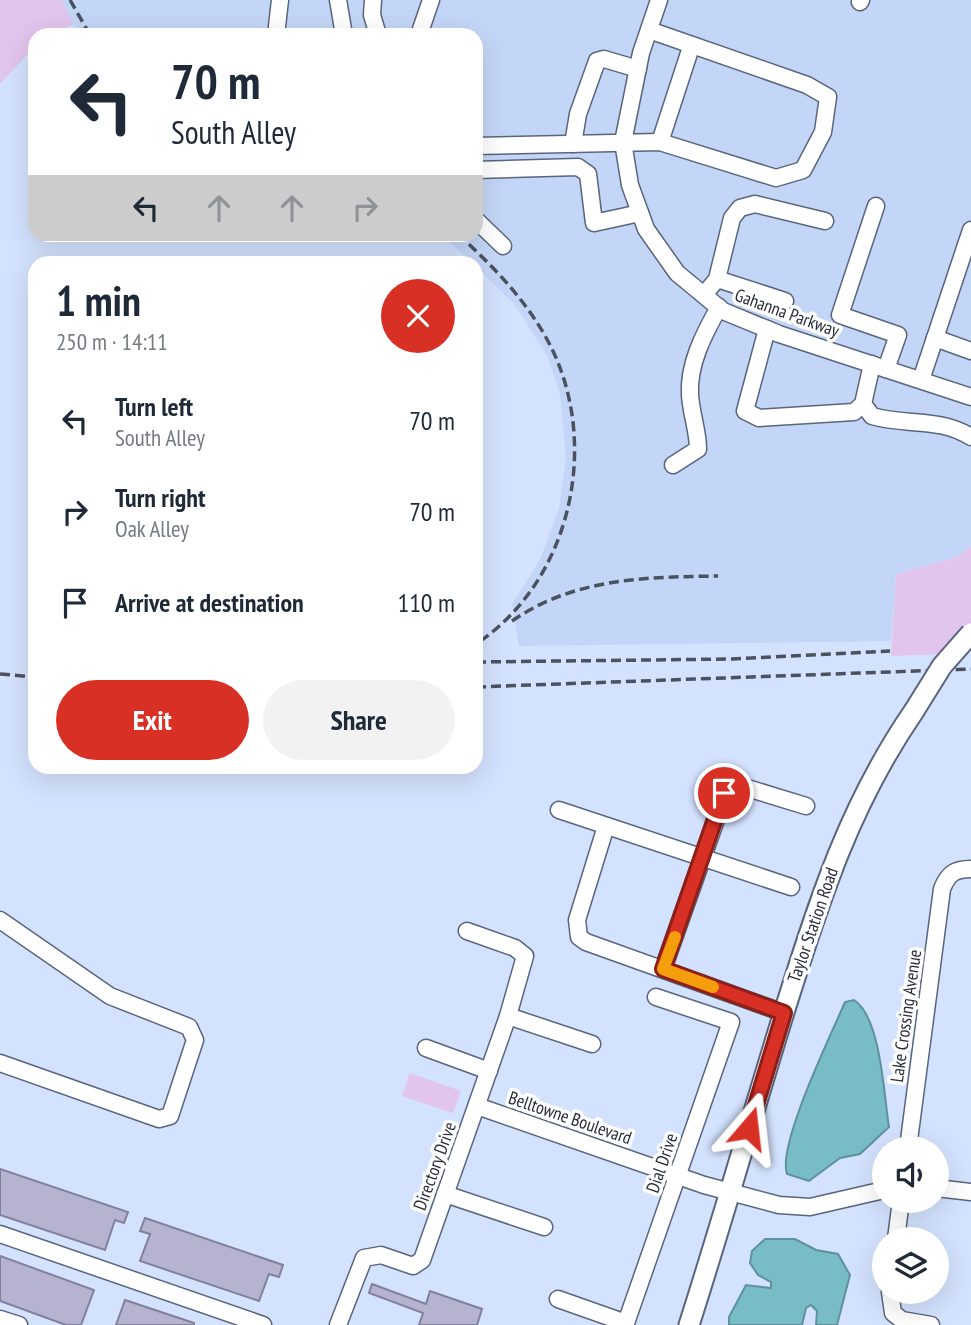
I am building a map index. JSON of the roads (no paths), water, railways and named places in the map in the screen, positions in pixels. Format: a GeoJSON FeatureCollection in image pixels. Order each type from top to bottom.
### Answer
{"type":"FeatureCollection","features":[{"type":"Feature","properties":{"kind":"main road","name":"Taylor Station Road"},"geometry":{"type":"LineString","coordinates":[[689,1325],[784,1013],[822,895],[851,819],[889,747],[942,666],[971,633]]}},
{"type":"Feature","properties":{"kind":"street"},"geometry":{"type":"LineString","coordinates":[[277,28],[280,0]]}},
{"type":"Feature","properties":{"kind":"street"},"geometry":{"type":"LineString","coordinates":[[338,0],[343,28]]}},
{"type":"Feature","properties":{"kind":"street"},"geometry":{"type":"LineString","coordinates":[[373,0],[372,15],[376,28]]}},
{"type":"Feature","properties":{"kind":"street"},"geometry":{"type":"LineString","coordinates":[[421,28],[431,0]]}},
{"type":"Feature","properties":{"kind":"street","name":"Gahanna Parkway"},"geometry":{"type":"LineString","coordinates":[[659,0],[638,69],[623,142],[630,185],[646,229],[677,272],[719,307],[767,329],[971,397]]}},
{"type":"Feature","properties":{"kind":"street"},"geometry":{"type":"LineString","coordinates":[[483,146],[660,142],[776,178],[803,170],[823,132],[828,97],[807,85],[691,47],[649,30]]}},
{"type":"Feature","properties":{"kind":"street"},"geometry":{"type":"LineString","coordinates":[[660,142],[691,47]]}},
{"type":"Feature","properties":{"kind":"street"},"geometry":{"type":"LineString","coordinates":[[573,144],[578,114],[597,61],[604,59],[638,69]]}},
{"type":"Feature","properties":{"kind":"street"},"geometry":{"type":"LineString","coordinates":[[483,170],[578,167],[588,174],[594,223],[640,213]]}},
{"type":"Feature","properties":{"kind":"street"},"geometry":{"type":"LineString","coordinates":[[704,295],[717,279],[732,218],[740,208],[755,204],[825,221]]}},
{"type":"Feature","properties":{"kind":"street"},"geometry":{"type":"LineString","coordinates":[[767,329],[745,411],[758,418],[854,412],[863,404],[879,367],[898,335],[840,315],[876,206]]}},
{"type":"Feature","properties":{"kind":"street"},"geometry":{"type":"LineString","coordinates":[[483,227],[503,246]]}},
{"type":"Feature","properties":{"kind":"street"},"geometry":{"type":"LineString","coordinates":[[921,380],[971,230]]}},
{"type":"Feature","properties":{"kind":"street"},"geometry":{"type":"LineString","coordinates":[[717,279],[785,302]]}},
{"type":"Feature","properties":{"kind":"street"},"geometry":{"type":"LineString","coordinates":[[673,464],[698,449],[690,394],[691,374],[704,334],[719,307]]}},
{"type":"Feature","properties":{"kind":"street"},"geometry":{"type":"LineString","coordinates":[[935,338],[971,351]]}},
{"type":"Feature","properties":{"kind":"street"},"geometry":{"type":"LineString","coordinates":[[863,404],[872,416],[939,423],[971,437]]}},
{"type":"Feature","properties":{"kind":"street"},"geometry":{"type":"LineString","coordinates":[[663,969],[728,786],[742,786],[806,806]]}},
{"type":"Feature","properties":{"kind":"street"},"geometry":{"type":"LineString","coordinates":[[559,810],[791,887]]}},
{"type":"Feature","properties":{"kind":"street"},"geometry":{"type":"LineString","coordinates":[[606,826],[576,920],[579,937],[586,942],[784,1013]]}},
{"type":"Feature","properties":{"kind":"street","name":"Lake Crossing Avenue"},"geometry":{"type":"LineString","coordinates":[[910,1136],[942,889],[947,877],[958,869],[971,869]]}},
{"type":"Feature","properties":{"kind":"street"},"geometry":{"type":"LineString","coordinates":[[0,920],[110,996],[189,1027],[195,1040],[170,1115],[159,1119],[0,1063]]}},
{"type":"Feature","properties":{"kind":"street","name":"Directory Drive"},"geometry":{"type":"LineString","coordinates":[[338,1325],[364,1258],[372,1254],[381,1255],[413,1266],[422,1260],[508,1016],[525,956],[515,948],[467,931]]}},
{"type":"Feature","properties":{"kind":"street","name":"Dial Drive"},"geometry":{"type":"LineString","coordinates":[[558,1299],[626,1323],[731,1022],[656,997]]}},
{"type":"Feature","properties":{"kind":"street"},"geometry":{"type":"LineString","coordinates":[[508,1016],[592,1044]]}},
{"type":"Feature","properties":{"kind":"street"},"geometry":{"type":"LineString","coordinates":[[426,1048],[489,1071]]}},
{"type":"Feature","properties":{"kind":"street","name":"Belltowne Boulevard"},"geometry":{"type":"LineString","coordinates":[[477,1106],[678,1176],[779,1205],[810,1207],[872,1193]]}},
{"type":"Feature","properties":{"kind":"street"},"geometry":{"type":"LineString","coordinates":[[949,1189],[971,1192]]}},
{"type":"Feature","properties":{"kind":"street"},"geometry":{"type":"LineString","coordinates":[[445,1194],[544,1227]]}},
{"type":"Feature","properties":{"kind":"street"},"geometry":{"type":"LineString","coordinates":[[0,1234],[263,1325]]}},
{"type":"Feature","properties":{"kind":"street"},"geometry":{"type":"LineString","coordinates":[[892,1304],[893,1313],[902,1320],[931,1325]]}},
{"type":"Feature","properties":{"kind":"street"},"geometry":{"type":"LineString","coordinates":[[0,1319],[19,1325]]}},
{"type":"Feature","properties":{"kind":"railway"},"geometry":{"type":"LineString","coordinates":[[70,0],[86,28]]}},
{"type":"Feature","properties":{"kind":"railway"},"geometry":{"type":"LineString","coordinates":[[466,242],[481,256]]}},
{"type":"Feature","properties":{"kind":"railway"},"geometry":{"type":"LineString","coordinates":[[483,258],[511,287],[552,349],[566,388],[574,428],[574,469],[567,510],[554,550],[534,586],[508,618],[483,638]]}},
{"type":"Feature","properties":{"kind":"railway"},"geometry":{"type":"LineString","coordinates":[[512,621],[560,596],[585,588],[637,579],[718,576]]}},
{"type":"Feature","properties":{"kind":"railway"},"geometry":{"type":"LineString","coordinates":[[483,662],[733,659],[890,651]]}},
{"type":"Feature","properties":{"kind":"railway"},"geometry":{"type":"LineString","coordinates":[[483,687],[971,669]]}},
{"type":"Feature","properties":{"kind":"railway"},"geometry":{"type":"LineString","coordinates":[[0,674],[28,676]]}}]}
